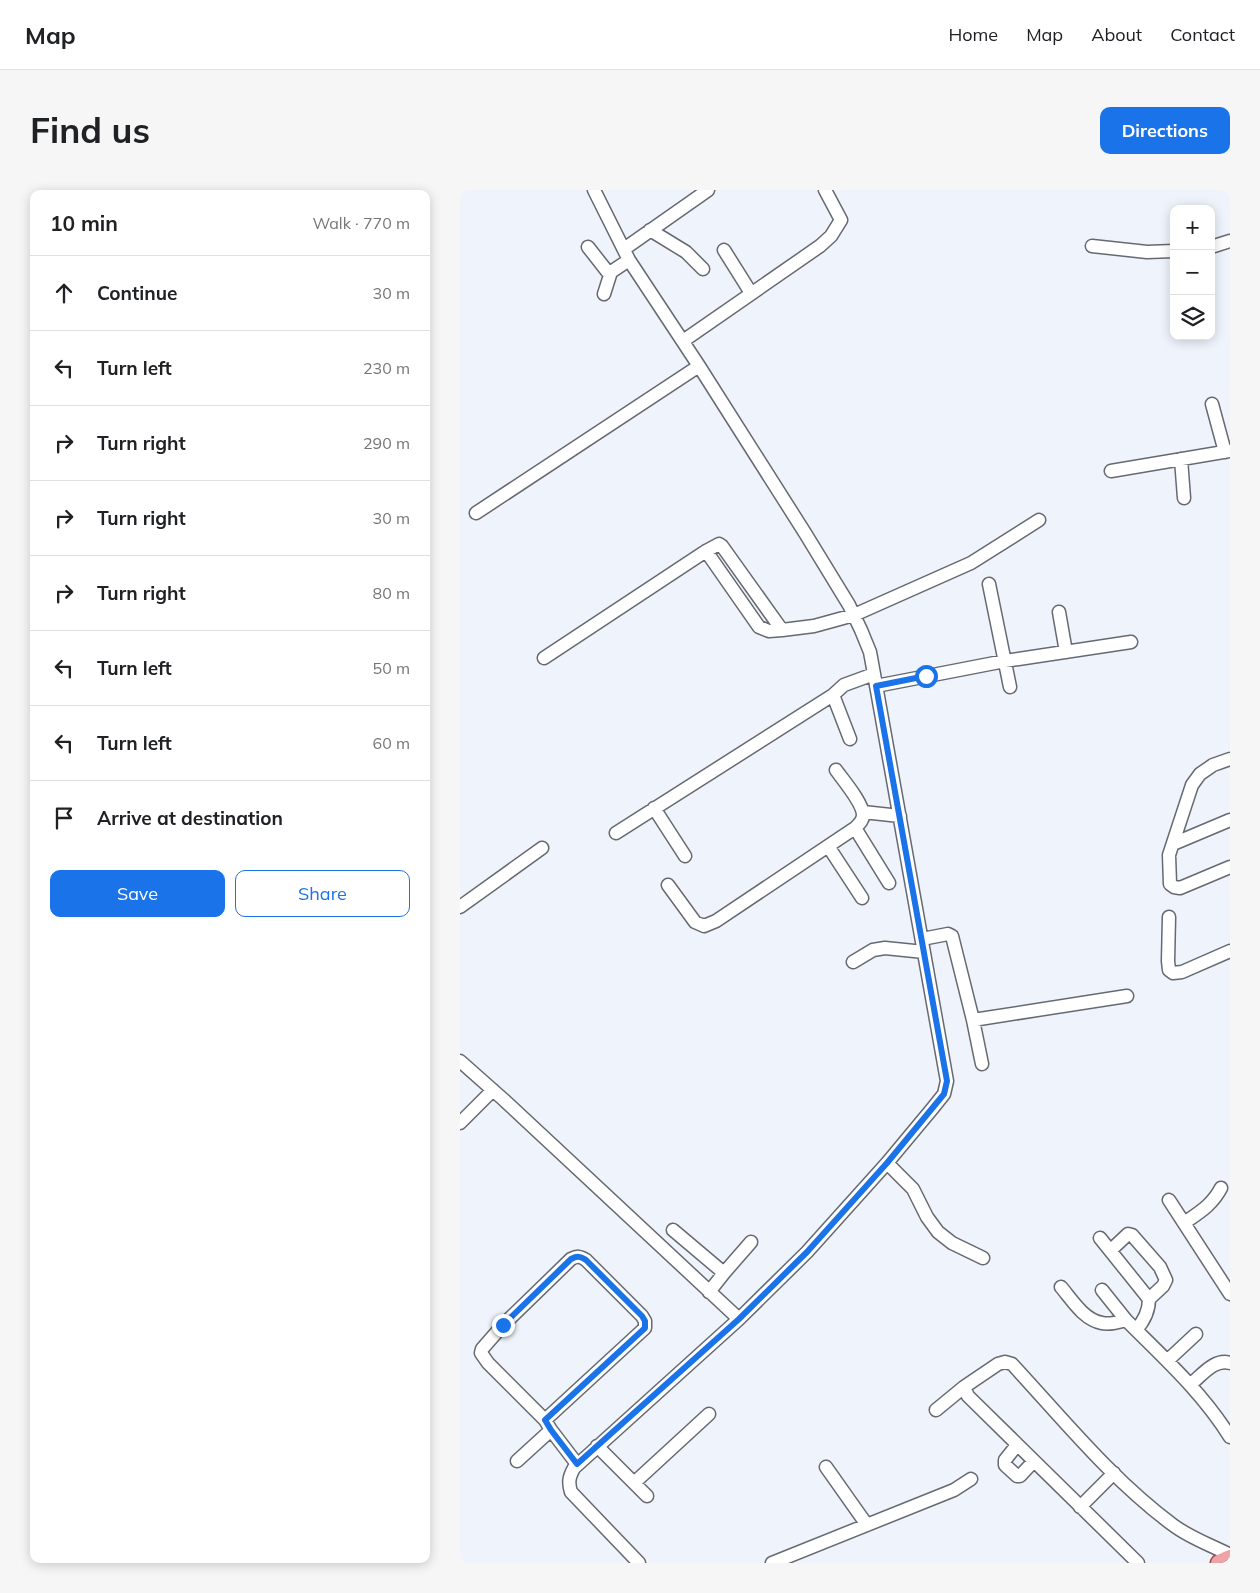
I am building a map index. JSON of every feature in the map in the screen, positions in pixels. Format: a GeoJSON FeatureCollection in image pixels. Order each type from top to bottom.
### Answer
{"type":"FeatureCollection","features":[{"type":"Feature","properties":{"kind":"main road"},"geometry":{"type":"LineString","coordinates":[[1219,1563],[1230,1556]]}},
{"type":"Feature","properties":{"kind":"street"},"geometry":{"type":"LineString","coordinates":[[594,190],[626,255],[805,533],[854,615],[870,652],[947,1081],[944,1094],[887,1163],[807,1252],[739,1319],[577,1464],[569,1477],[568,1484],[571,1492],[638,1563]]}},
{"type":"Feature","properties":{"kind":"street"},"geometry":{"type":"LineString","coordinates":[[604,294],[611,272],[650,230],[708,190]]}},
{"type":"Feature","properties":{"kind":"street"},"geometry":{"type":"LineString","coordinates":[[683,341],[820,246],[831,236],[841,220],[826,190]]}},
{"type":"Feature","properties":{"kind":"street"},"geometry":{"type":"LineString","coordinates":[[650,230],[686,252],[702,269]]}},
{"type":"Feature","properties":{"kind":"street"},"geometry":{"type":"LineString","coordinates":[[1215,246],[1230,241]]}},
{"type":"Feature","properties":{"kind":"street"},"geometry":{"type":"LineString","coordinates":[[1092,246],[1147,252],[1170,250]]}},
{"type":"Feature","properties":{"kind":"street"},"geometry":{"type":"LineString","coordinates":[[588,247],[610,276]]}},
{"type":"Feature","properties":{"kind":"street"},"geometry":{"type":"LineString","coordinates":[[724,250],[751,293]]}},
{"type":"Feature","properties":{"kind":"street"},"geometry":{"type":"LineString","coordinates":[[476,513],[699,366]]}},
{"type":"Feature","properties":{"kind":"street"},"geometry":{"type":"LineString","coordinates":[[1111,471],[1227,452],[1212,404]]}},
{"type":"Feature","properties":{"kind":"street"},"geometry":{"type":"LineString","coordinates":[[1181,459],[1184,498]]}},
{"type":"Feature","properties":{"kind":"street"},"geometry":{"type":"LineString","coordinates":[[544,658],[706,552],[759,627],[769,631],[782,630],[814,626],[854,615],[971,563],[1039,520]]}},
{"type":"Feature","properties":{"kind":"street"},"geometry":{"type":"LineString","coordinates":[[990,584],[1010,687]]}},
{"type":"Feature","properties":{"kind":"street"},"geometry":{"type":"LineString","coordinates":[[1059,612],[1066,652]]}},
{"type":"Feature","properties":{"kind":"street"},"geometry":{"type":"LineString","coordinates":[[616,833],[833,695],[844,685],[1131,642]]}},
{"type":"Feature","properties":{"kind":"street"},"geometry":{"type":"LineString","coordinates":[[833,695],[850,740]]}},
{"type":"Feature","properties":{"kind":"street"},"geometry":{"type":"LineString","coordinates":[[1230,759],[1213,765],[1200,774],[1192,785],[1169,855],[1170,884],[1180,888],[1230,867]]}},
{"type":"Feature","properties":{"kind":"street"},"geometry":{"type":"LineString","coordinates":[[668,886],[695,922],[704,926],[716,921],[855,828],[862,820],[863,812],[836,770]]}},
{"type":"Feature","properties":{"kind":"street"},"geometry":{"type":"LineString","coordinates":[[654,808],[685,856]]}},
{"type":"Feature","properties":{"kind":"street"},"geometry":{"type":"LineString","coordinates":[[863,812],[900,816]]}},
{"type":"Feature","properties":{"kind":"street"},"geometry":{"type":"LineString","coordinates":[[1173,844],[1230,820]]}},
{"type":"Feature","properties":{"kind":"street"},"geometry":{"type":"LineString","coordinates":[[855,828],[889,883]]}},
{"type":"Feature","properties":{"kind":"street"},"geometry":{"type":"LineString","coordinates":[[828,846],[862,898]]}},
{"type":"Feature","properties":{"kind":"street"},"geometry":{"type":"LineString","coordinates":[[460,907],[542,848]]}},
{"type":"Feature","properties":{"kind":"street"},"geometry":{"type":"LineString","coordinates":[[1169,917],[1168,961],[1169,970],[1173,974],[1182,972],[1230,950]]}},
{"type":"Feature","properties":{"kind":"street"},"geometry":{"type":"LineString","coordinates":[[922,939],[948,934],[952,936],[974,1020],[982,1064]]}},
{"type":"Feature","properties":{"kind":"street"},"geometry":{"type":"LineString","coordinates":[[853,962],[873,950],[885,948],[924,952]]}},
{"type":"Feature","properties":{"kind":"street"},"geometry":{"type":"LineString","coordinates":[[974,1020],[1126,996]]}},
{"type":"Feature","properties":{"kind":"street"},"geometry":{"type":"LineString","coordinates":[[460,1061],[739,1319]]}},
{"type":"Feature","properties":{"kind":"street"},"geometry":{"type":"LineString","coordinates":[[460,1123],[493,1090]]}},
{"type":"Feature","properties":{"kind":"street"},"geometry":{"type":"LineString","coordinates":[[887,1163],[913,1189],[927,1217],[938,1232],[952,1243],[982,1258]]}},
{"type":"Feature","properties":{"kind":"street"},"geometry":{"type":"LineString","coordinates":[[1184,1222],[1207,1208],[1216,1199],[1221,1188]]}},
{"type":"Feature","properties":{"kind":"street"},"geometry":{"type":"LineString","coordinates":[[1170,1200],[1230,1294]]}},
{"type":"Feature","properties":{"kind":"street"},"geometry":{"type":"LineString","coordinates":[[673,1230],[724,1273]]}},
{"type":"Feature","properties":{"kind":"street"},"geometry":{"type":"LineString","coordinates":[[1111,1250],[1128,1234],[1132,1235],[1160,1267],[1166,1280],[1163,1286],[1149,1299]]}},
{"type":"Feature","properties":{"kind":"street"},"geometry":{"type":"LineString","coordinates":[[1100,1238],[1149,1299],[1149,1307],[1144,1320],[1136,1330]]}},
{"type":"Feature","properties":{"kind":"street"},"geometry":{"type":"LineString","coordinates":[[709,1292],[751,1242]]}},
{"type":"Feature","properties":{"kind":"street"},"geometry":{"type":"LineString","coordinates":[[517,1461],[548,1425],[645,1328],[645,1321],[642,1316],[586,1260],[577,1256],[571,1259],[503,1325],[482,1349],[481,1354],[548,1425],[577,1464]]}},
{"type":"Feature","properties":{"kind":"street"},"geometry":{"type":"LineString","coordinates":[[1061,1287],[1086,1316],[1095,1321],[1104,1324],[1126,1320]]}},
{"type":"Feature","properties":{"kind":"street"},"geometry":{"type":"LineString","coordinates":[[1102,1290],[1126,1320],[1191,1384],[1230,1437]]}},
{"type":"Feature","properties":{"kind":"street"},"geometry":{"type":"LineString","coordinates":[[1167,1361],[1196,1334]]}},
{"type":"Feature","properties":{"kind":"street"},"geometry":{"type":"LineString","coordinates":[[1191,1384],[1218,1363],[1224,1361],[1230,1363]]}},
{"type":"Feature","properties":{"kind":"street"},"geometry":{"type":"LineString","coordinates":[[936,1410],[964,1387],[998,1364],[1005,1362],[1012,1364],[1114,1473],[1142,1500],[1173,1526],[1230,1556]]}},
{"type":"Feature","properties":{"kind":"street"},"geometry":{"type":"LineString","coordinates":[[964,1387],[968,1396],[1138,1563]]}},
{"type":"Feature","properties":{"kind":"street"},"geometry":{"type":"LineString","coordinates":[[634,1483],[709,1414]]}},
{"type":"Feature","properties":{"kind":"street"},"geometry":{"type":"LineString","coordinates":[[1017,1445],[1005,1460],[1005,1465],[1017,1476],[1020,1476],[1034,1461]]}},
{"type":"Feature","properties":{"kind":"street"},"geometry":{"type":"LineString","coordinates":[[597,1446],[647,1496]]}},
{"type":"Feature","properties":{"kind":"street"},"geometry":{"type":"LineString","coordinates":[[826,1467],[867,1526]]}},
{"type":"Feature","properties":{"kind":"street"},"geometry":{"type":"LineString","coordinates":[[1080,1507],[1114,1473]]}},
{"type":"Feature","properties":{"kind":"street"},"geometry":{"type":"LineString","coordinates":[[772,1563],[954,1490],[971,1480]]}},
{"type":"Feature","properties":{"kind":"route"},"geometry":{"type":"LineString","coordinates":[[503,1325],[571,1259],[577,1256],[586,1260],[645,1321],[645,1328],[545,1420],[577,1464],[739,1319],[807,1252],[887,1163],[944,1094],[947,1081],[876,686],[926,676]]}}]}
